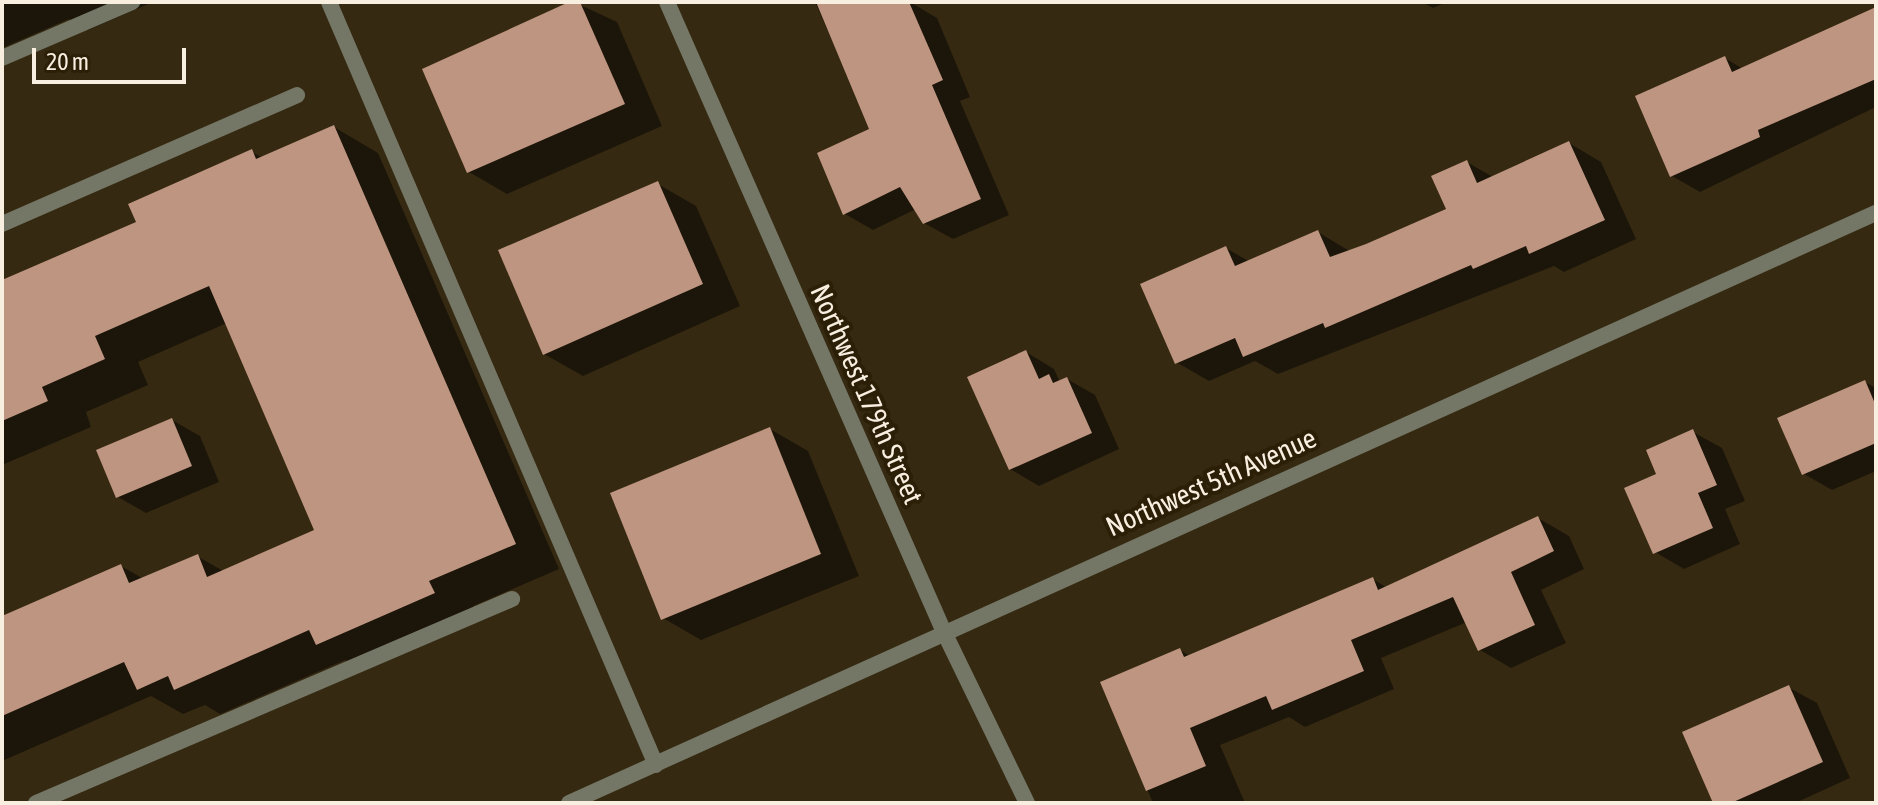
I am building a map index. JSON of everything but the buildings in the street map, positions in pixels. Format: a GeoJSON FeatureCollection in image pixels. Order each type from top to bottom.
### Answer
{"type":"FeatureCollection","features":[{"type":"Feature","properties":{"kind":"street"},"geometry":{"type":"LineString","coordinates":[[2,58],[132,2]]}},
{"type":"Feature","properties":{"kind":"street"},"geometry":{"type":"LineString","coordinates":[[329,2],[656,765]]}},
{"type":"Feature","properties":{"kind":"street","name":"Northwest 179th Street"},"geometry":{"type":"LineString","coordinates":[[667,2],[943,630],[1027,803]]}},
{"type":"Feature","properties":{"kind":"street"},"geometry":{"type":"LineString","coordinates":[[2,224],[297,95]]}},
{"type":"Feature","properties":{"kind":"street","name":"Northwest 5th Avenue"},"geometry":{"type":"LineString","coordinates":[[569,803],[943,630],[1876,213]]}},
{"type":"Feature","properties":{"kind":"street"},"geometry":{"type":"LineString","coordinates":[[36,803],[512,599]]}}]}
